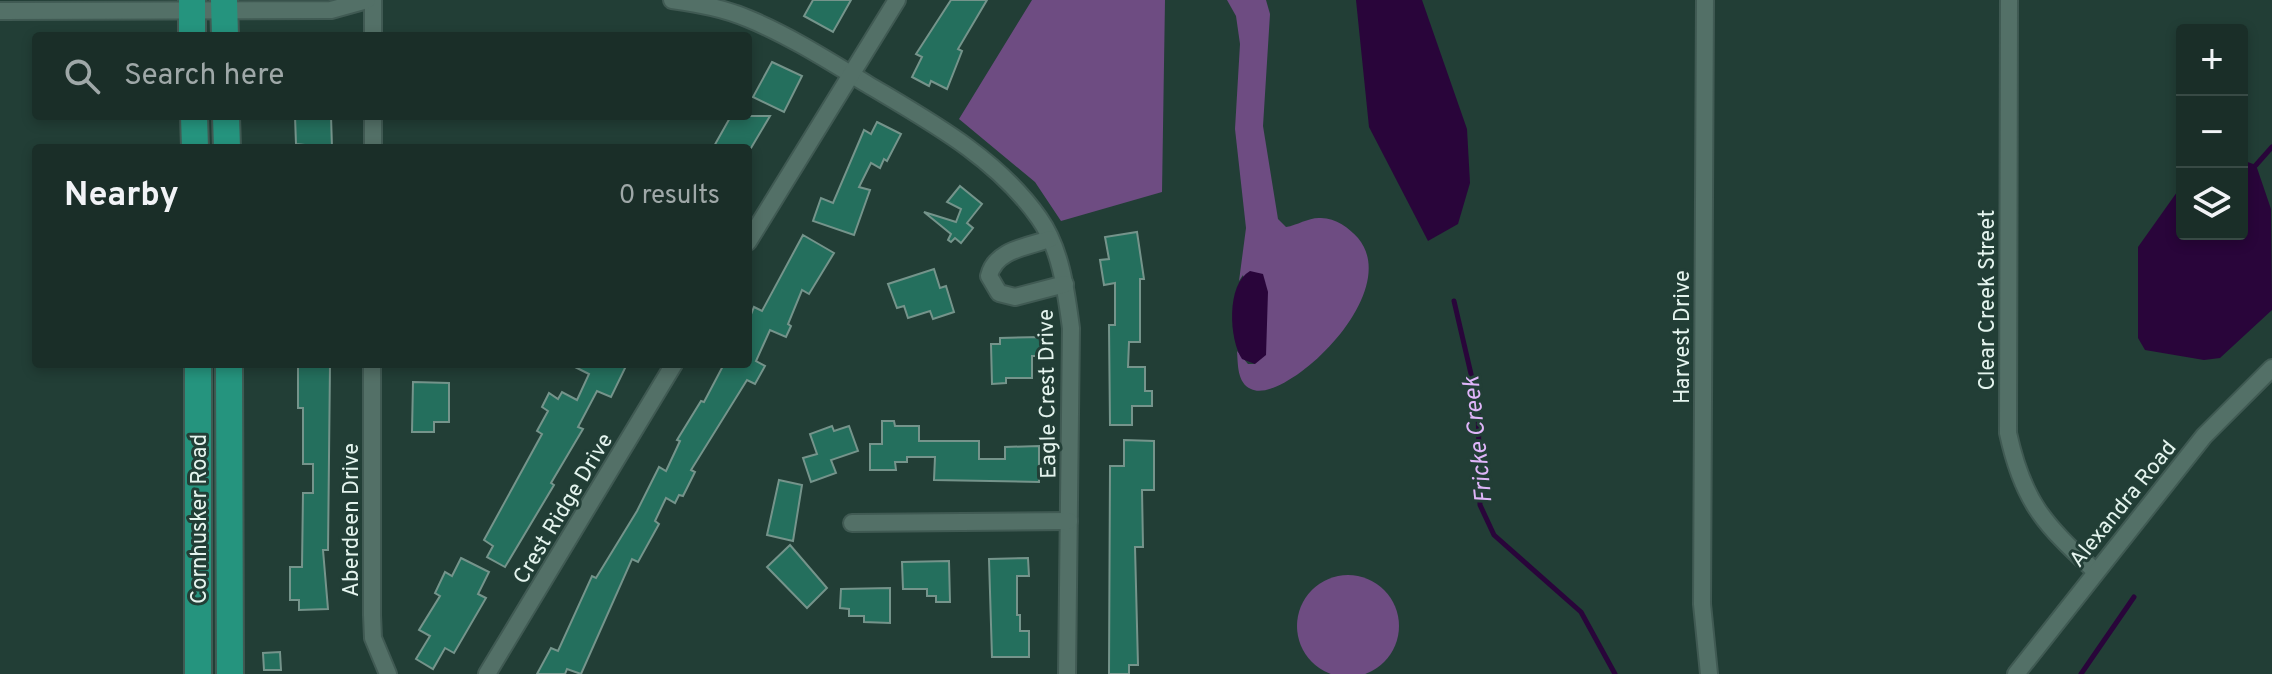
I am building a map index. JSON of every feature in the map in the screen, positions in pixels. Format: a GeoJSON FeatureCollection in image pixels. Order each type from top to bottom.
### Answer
{"type":"FeatureCollection","features":[{"type":"Feature","properties":{"kind":"main road"},"geometry":{"type":"LineString","coordinates":[[194,120],[195,144]]}},
{"type":"Feature","properties":{"kind":"main road"},"geometry":{"type":"LineString","coordinates":[[226,120],[227,144]]}},
{"type":"Feature","properties":{"kind":"main road","name":"Cornhusker Road"},"geometry":{"type":"LineString","coordinates":[[198,368],[198,674]]}},
{"type":"Feature","properties":{"kind":"main road","name":"Cornhusker Road"},"geometry":{"type":"LineString","coordinates":[[229,368],[230,674]]}},
{"type":"Feature","properties":{"kind":"street"},"geometry":{"type":"LineString","coordinates":[[0,11],[41,6],[192,16],[331,10],[370,0],[373,32]]}},
{"type":"Feature","properties":{"kind":"street","name":"Eagle Crest Drive"},"geometry":{"type":"LineString","coordinates":[[672,0],[709,5],[750,19],[850,74],[978,155],[1012,184],[1041,220],[1065,284],[1071,328],[1067,674]]}},
{"type":"Feature","properties":{"kind":"street"},"geometry":{"type":"LineString","coordinates":[[752,235],[897,0]]}},
{"type":"Feature","properties":{"kind":"street","name":"Harvest Drive"},"geometry":{"type":"LineString","coordinates":[[1705,0],[1702,604],[1709,674]]}},
{"type":"Feature","properties":{"kind":"street","name":"Clear Creek Street"},"geometry":{"type":"LineString","coordinates":[[2009,0],[2008,433],[2027,498],[2054,534],[2095,571]]}},
{"type":"Feature","properties":{"kind":"street"},"geometry":{"type":"LineString","coordinates":[[373,120],[373,144]]}},
{"type":"Feature","properties":{"kind":"street"},"geometry":{"type":"LineString","coordinates":[[1050,239],[1002,255],[992,264],[989,276],[999,293],[1015,297],[1065,284]]}},
{"type":"Feature","properties":{"kind":"street","name":"Aberdeen Drive"},"geometry":{"type":"LineString","coordinates":[[372,368],[373,638],[388,674]]}},
{"type":"Feature","properties":{"kind":"street","name":"Crest Ridge Drive"},"geometry":{"type":"LineString","coordinates":[[487,674],[672,368]]}},
{"type":"Feature","properties":{"kind":"street","name":"Alexandra Road"},"geometry":{"type":"LineString","coordinates":[[2016,674],[2204,436],[2272,368]]}},
{"type":"Feature","properties":{"kind":"street"},"geometry":{"type":"LineString","coordinates":[[852,523],[1069,521]]}},
{"type":"Feature","properties":{"kind":"shaded area"},"geometry":{"type":"Polygon","coordinates":[[[1032,0],[1165,0],[1162,192],[1061,221],[1035,182],[959,119],[1032,0]]]}},
{"type":"Feature","properties":{"kind":"shaded area"},"geometry":{"type":"Polygon","coordinates":[[[1227,0],[1266,0],[1270,14],[1263,126],[1278,219],[1286,227],[1317,218],[1337,222],[1358,238],[1368,261],[1366,288],[1354,315],[1334,341],[1312,363],[1267,390],[1246,386],[1238,367],[1237,351],[1248,364],[1255,364],[1243,275],[1239,281],[1246,228],[1235,129],[1240,44],[1236,16],[1227,0]]]}},
{"type":"Feature","properties":{"kind":"shaded area"},"geometry":{"type":"Polygon","coordinates":[[[1356,0],[1422,0],[1467,129],[1470,183],[1458,224],[1428,241],[1369,127],[1356,0]]]}},
{"type":"Feature","properties":{"kind":"shaded area"},"geometry":{"type":"Polygon","coordinates":[[[2248,162],[2256,165],[2271,209],[2272,310],[2220,358],[2204,360],[2145,350],[2138,338],[2138,247],[2176,193],[2176,240],[2248,240],[2248,162]]]}},
{"type":"Feature","properties":{"kind":"shaded area"},"geometry":{"type":"Polygon","coordinates":[[[1250,271],[1263,274],[1268,292],[1266,355],[1255,364],[1242,359],[1232,326],[1233,300],[1242,278],[1250,271]]]}},
{"type":"Feature","properties":{"kind":"shaded area"},"geometry":{"type":"Polygon","coordinates":[[[1338,576],[1358,576],[1376,584],[1390,598],[1398,616],[1398,636],[1390,654],[1376,668],[1361,675],[1335,675],[1320,668],[1306,654],[1298,636],[1298,616],[1306,598],[1320,584],[1338,576]]]}},
{"type":"Feature","properties":{"kind":"building"},"geometry":{"type":"Polygon","coordinates":[[[813,0],[851,0],[833,32],[804,16],[813,0]]]}},
{"type":"Feature","properties":{"kind":"building"},"geometry":{"type":"Polygon","coordinates":[[[951,0],[987,0],[958,49],[962,51],[947,89],[931,81],[929,86],[912,77],[922,57],[916,54],[951,0]]]}},
{"type":"Feature","properties":{"kind":"building"},"geometry":{"type":"Polygon","coordinates":[[[772,62],[802,76],[784,112],[753,97],[772,62]]]}},
{"type":"Feature","properties":{"kind":"building"},"geometry":{"type":"Polygon","coordinates":[[[770,116],[752,146],[715,144],[729,120],[770,116]]]}},
{"type":"Feature","properties":{"kind":"building"},"geometry":{"type":"Polygon","coordinates":[[[295,120],[331,120],[332,144],[296,144],[295,120]]]}},
{"type":"Feature","properties":{"kind":"building"},"geometry":{"type":"Polygon","coordinates":[[[877,122],[901,134],[887,161],[884,159],[880,168],[871,163],[859,187],[870,190],[854,235],[813,221],[821,198],[833,203],[864,130],[871,134],[877,122]]]}},
{"type":"Feature","properties":{"kind":"building"},"geometry":{"type":"Polygon","coordinates":[[[960,186],[982,204],[967,223],[973,228],[961,243],[955,238],[951,242],[948,240],[951,234],[924,212],[956,222],[961,209],[947,202],[960,186]]]}},
{"type":"Feature","properties":{"kind":"building"},"geometry":{"type":"Polygon","coordinates":[[[1137,232],[1144,279],[1140,279],[1140,342],[1129,342],[1128,367],[1145,367],[1145,391],[1152,391],[1152,406],[1132,406],[1132,425],[1110,425],[1109,325],[1115,325],[1115,283],[1104,285],[1100,260],[1109,259],[1105,237],[1137,232]]]}},
{"type":"Feature","properties":{"kind":"building"},"geometry":{"type":"Polygon","coordinates":[[[803,235],[834,253],[809,294],[802,290],[786,337],[770,330],[756,361],[765,366],[755,384],[747,380],[691,470],[695,472],[683,496],[679,495],[675,503],[666,498],[655,521],[659,524],[638,562],[632,559],[581,674],[567,669],[565,674],[537,674],[551,648],[558,651],[592,576],[596,578],[637,511],[659,467],[666,471],[680,441],[677,440],[701,401],[704,402],[722,368],[752,368],[752,312],[754,307],[762,311],[803,235]]]}},
{"type":"Feature","properties":{"kind":"building"},"geometry":{"type":"Polygon","coordinates":[[[934,269],[940,288],[946,286],[954,312],[933,319],[930,311],[908,318],[904,306],[897,308],[888,284],[934,269]]]}},
{"type":"Feature","properties":{"kind":"building"},"geometry":{"type":"Polygon","coordinates":[[[1041,337],[1041,356],[1032,356],[1032,378],[1006,378],[1006,383],[992,384],[991,344],[1000,344],[1000,338],[1041,337]]]}},
{"type":"Feature","properties":{"kind":"building"},"geometry":{"type":"Polygon","coordinates":[[[298,368],[330,368],[328,550],[323,550],[328,609],[299,610],[299,600],[290,600],[290,567],[302,567],[303,493],[313,493],[313,464],[303,464],[303,408],[298,408],[298,368]]]}},
{"type":"Feature","properties":{"kind":"building"},"geometry":{"type":"Polygon","coordinates":[[[577,368],[625,368],[611,397],[597,391],[578,427],[583,429],[551,483],[554,485],[505,567],[487,557],[493,546],[484,540],[542,434],[537,431],[548,411],[542,407],[549,393],[558,399],[562,392],[577,400],[589,374],[577,368]]]}},
{"type":"Feature","properties":{"kind":"building"},"geometry":{"type":"Polygon","coordinates":[[[413,382],[449,383],[449,422],[434,422],[434,432],[412,432],[413,382]]]}},
{"type":"Feature","properties":{"kind":"building"},"geometry":{"type":"Polygon","coordinates":[[[882,421],[894,421],[895,426],[919,426],[919,441],[979,441],[979,459],[1005,459],[1005,447],[1039,446],[1039,482],[934,480],[935,457],[907,457],[907,462],[895,462],[896,470],[870,470],[870,444],[882,444],[882,421]]]}},
{"type":"Feature","properties":{"kind":"building"},"geometry":{"type":"Polygon","coordinates":[[[832,426],[834,431],[849,426],[858,451],[831,460],[836,473],[811,482],[803,458],[817,454],[810,434],[832,426]]]}},
{"type":"Feature","properties":{"kind":"building"},"geometry":{"type":"Polygon","coordinates":[[[1124,440],[1154,441],[1154,490],[1142,490],[1143,547],[1135,547],[1138,665],[1129,665],[1129,674],[1109,674],[1110,466],[1124,466],[1124,440]]]}},
{"type":"Feature","properties":{"kind":"building"},"geometry":{"type":"Polygon","coordinates":[[[779,480],[802,485],[793,541],[767,535],[779,480]]]}},
{"type":"Feature","properties":{"kind":"building"},"geometry":{"type":"Polygon","coordinates":[[[790,545],[827,588],[807,608],[767,567],[790,545]]]}},
{"type":"Feature","properties":{"kind":"building"},"geometry":{"type":"Polygon","coordinates":[[[461,558],[489,572],[478,594],[486,598],[454,653],[445,648],[433,669],[416,659],[430,636],[419,630],[440,596],[435,593],[445,572],[452,576],[461,558]]]}},
{"type":"Feature","properties":{"kind":"building"},"geometry":{"type":"Polygon","coordinates":[[[1028,558],[1029,576],[1017,576],[1017,615],[1020,615],[1020,631],[1029,631],[1029,657],[992,657],[989,559],[1028,558]]]}},
{"type":"Feature","properties":{"kind":"building"},"geometry":{"type":"Polygon","coordinates":[[[949,561],[950,602],[936,602],[936,596],[927,596],[927,589],[903,589],[902,562],[949,561]]]}},
{"type":"Feature","properties":{"kind":"building"},"geometry":{"type":"Polygon","coordinates":[[[890,588],[890,623],[864,622],[864,616],[849,616],[849,609],[840,608],[841,589],[890,588]]]}},
{"type":"Feature","properties":{"kind":"building"},"geometry":{"type":"Polygon","coordinates":[[[280,652],[281,670],[264,670],[263,653],[280,652]]]}},
{"type":"Feature","properties":{"kind":"waterway"},"geometry":{"type":"LineString","coordinates":[[2256,165],[2272,147]]}},
{"type":"Feature","properties":{"kind":"waterway","name":"Fricke Creek"},"geometry":{"type":"LineString","coordinates":[[1454,301],[1478,404],[1480,505],[1494,535],[1581,612],[1615,674]]}},
{"type":"Feature","properties":{"kind":"waterway"},"geometry":{"type":"LineString","coordinates":[[2081,674],[2134,597]]}}]}
